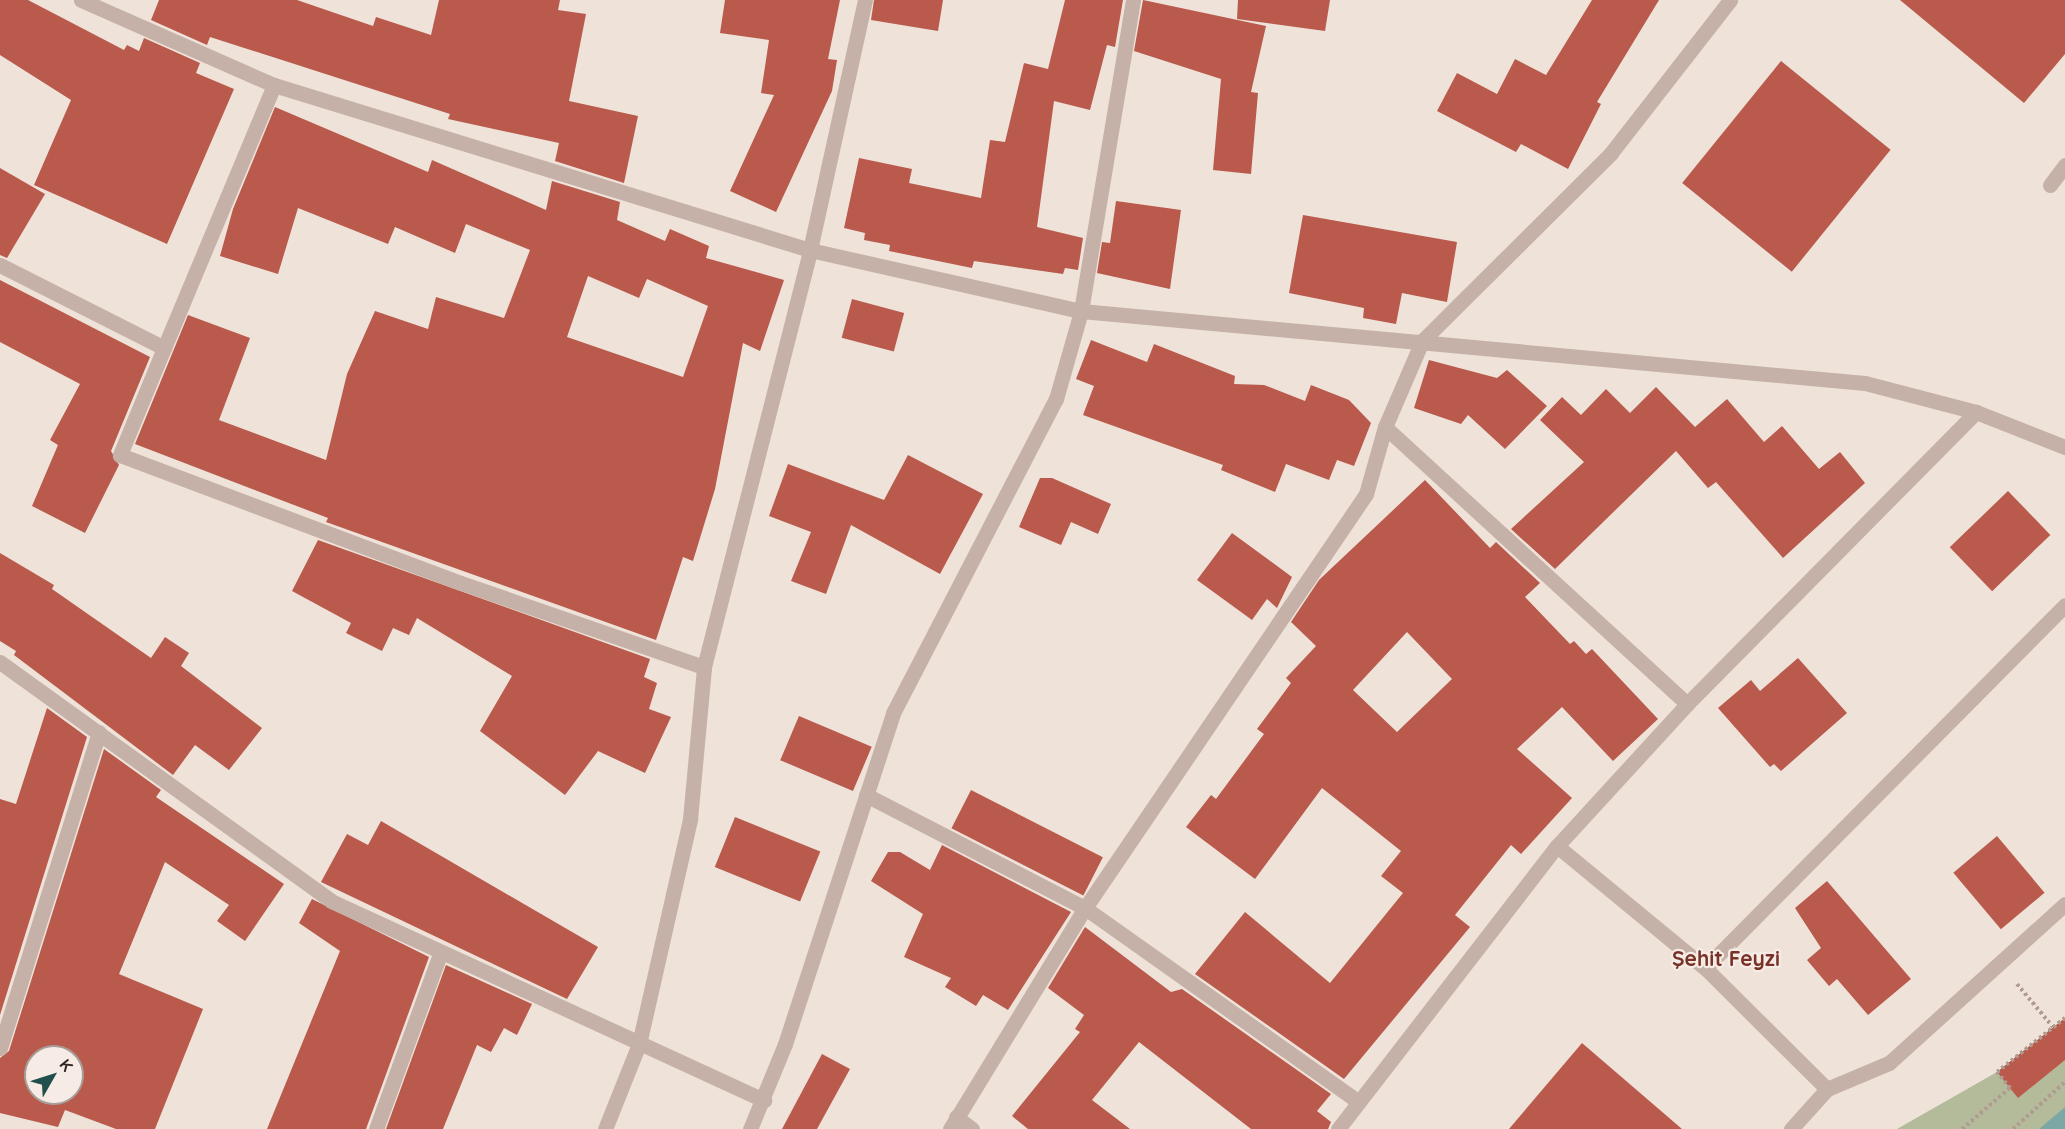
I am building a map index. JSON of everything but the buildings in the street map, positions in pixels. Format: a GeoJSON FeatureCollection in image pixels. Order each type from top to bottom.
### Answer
{"type":"FeatureCollection","features":[{"type":"Feature","properties":{"kind":"street"},"geometry":{"type":"LineString","coordinates":[[81,0],[274,85],[810,250],[1081,311],[1865,383],[1976,412],[2065,447]]}},
{"type":"Feature","properties":{"kind":"street"},"geometry":{"type":"LineString","coordinates":[[605,1129],[639,1044],[690,819],[704,667],[810,250],[865,0]]}},
{"type":"Feature","properties":{"kind":"street"},"geometry":{"type":"LineString","coordinates":[[750,1129],[764,1100],[893,713],[1056,399],[1081,311],[1133,0]]}},
{"type":"Feature","properties":{"kind":"street"},"geometry":{"type":"LineString","coordinates":[[972,1129],[953,1123],[1084,908],[1366,494],[1385,427],[1422,341],[1611,153],[1730,0]]}},
{"type":"Feature","properties":{"kind":"street"},"geometry":{"type":"LineString","coordinates":[[274,85],[120,455],[461,584],[704,667]]}},
{"type":"Feature","properties":{"kind":"street"},"geometry":{"type":"LineString","coordinates":[[2050,185],[2065,165]]}},
{"type":"Feature","properties":{"kind":"street"},"geometry":{"type":"LineString","coordinates":[[0,265],[164,348]]}},
{"type":"Feature","properties":{"kind":"street"},"geometry":{"type":"LineString","coordinates":[[1338,1129],[1557,846],[1686,704],[1976,412]]}},
{"type":"Feature","properties":{"kind":"street"},"geometry":{"type":"LineString","coordinates":[[1385,427],[1686,704]]}},
{"type":"Feature","properties":{"kind":"street"},"geometry":{"type":"LineString","coordinates":[[1705,968],[2065,605]]}},
{"type":"Feature","properties":{"kind":"street"},"geometry":{"type":"LineString","coordinates":[[0,662],[331,901],[440,954],[764,1100]]}},
{"type":"Feature","properties":{"kind":"street"},"geometry":{"type":"LineString","coordinates":[[0,1048],[99,732]]}},
{"type":"Feature","properties":{"kind":"street"},"geometry":{"type":"LineString","coordinates":[[866,795],[1084,908],[1358,1101]]}},
{"type":"Feature","properties":{"kind":"street"},"geometry":{"type":"LineString","coordinates":[[1557,846],[1705,968],[1827,1089]]}},
{"type":"Feature","properties":{"kind":"street"},"geometry":{"type":"LineString","coordinates":[[1791,1129],[1827,1089],[1889,1063],[2065,904]]}},
{"type":"Feature","properties":{"kind":"street"},"geometry":{"type":"LineString","coordinates":[[376,1129],[440,954]]}},
{"type":"Feature","properties":{"kind":"path"},"geometry":{"type":"LineString","coordinates":[[1999,963],[2053,1027]]}},
{"type":"Feature","properties":{"kind":"path"},"geometry":{"type":"LineString","coordinates":[[1962,1129],[2010,1088],[1997,1072],[2065,1018]]}},
{"type":"Feature","properties":{"kind":"path"},"geometry":{"type":"LineString","coordinates":[[2013,1129],[2065,1082]]}},
{"type":"Feature","properties":{"kind":"green space"},"geometry":{"type":"Polygon","coordinates":[[[2065,1018],[2065,1129],[1897,1129],[1997,1072],[2065,1018]]]}},
{"type":"Feature","properties":{"kind":"water"},"geometry":{"type":"Polygon","coordinates":[[[2065,1107],[2065,1129],[2039,1129],[2065,1107]]]}},
{"type":"Feature","properties":{"kind":"district","name":"Şehit Feyzi"},"geometry":{"type":"Point","coordinates":[1726,958]}}]}
